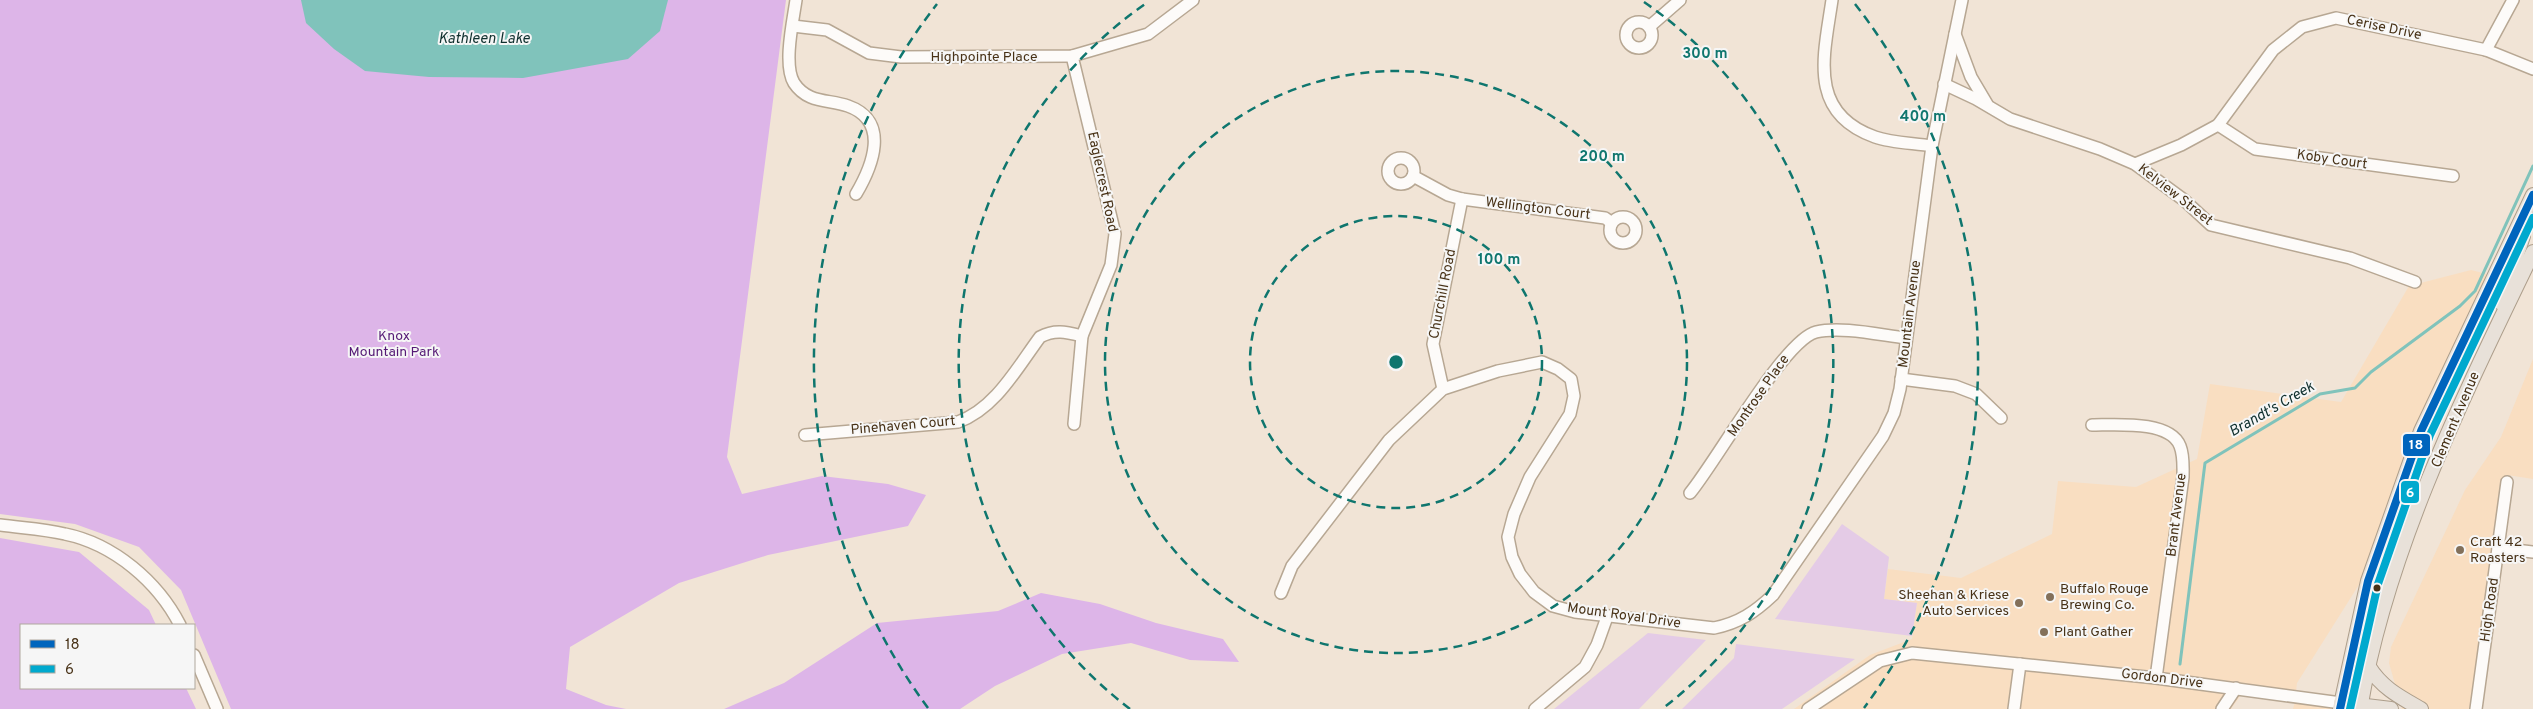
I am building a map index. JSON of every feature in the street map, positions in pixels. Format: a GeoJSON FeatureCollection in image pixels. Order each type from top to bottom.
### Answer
{"type":"FeatureCollection","features":[{"type":"Feature","properties":{"kind":"main road","name":"Clement Avenue"},"geometry":{"type":"LineString","coordinates":[[2340,706],[2368,581],[2421,431],[2533,194]]}},
{"type":"Feature","properties":{"kind":"main road"},"geometry":{"type":"LineString","coordinates":[[2485,351],[2519,246],[2533,214]]}},
{"type":"Feature","properties":{"kind":"main road","name":"Clement Avenue"},"geometry":{"type":"LineString","coordinates":[[2360,707],[2382,609],[2412,522],[2485,351],[2533,252]]}},
{"type":"Feature","properties":{"kind":"main road"},"geometry":{"type":"LineString","coordinates":[[2370,667],[2377,680],[2386,689],[2421,709]]}},
{"type":"Feature","properties":{"kind":"main road","name":"Gordon Drive"},"geometry":{"type":"LineString","coordinates":[[2340,706],[2391,709]]}},
{"type":"Feature","properties":{"kind":"street"},"geometry":{"type":"LineString","coordinates":[[796,0],[790,74],[795,84],[816,101],[849,106],[864,116],[872,129],[875,150],[868,174],[856,194]]}},
{"type":"Feature","properties":{"kind":"street","name":"Highpointe Place"},"geometry":{"type":"LineString","coordinates":[[793,26],[827,30],[869,53],[901,57],[1072,56],[1148,34],[1174,17],[1193,0]]}},
{"type":"Feature","properties":{"kind":"street"},"geometry":{"type":"LineString","coordinates":[[1649,27],[1680,0]]}},
{"type":"Feature","properties":{"kind":"street"},"geometry":{"type":"LineString","coordinates":[[1832,0],[1822,67],[1827,93],[1845,121],[1876,138],[1932,146]]}},
{"type":"Feature","properties":{"kind":"street","name":"Mountain Avenue"},"geometry":{"type":"LineString","coordinates":[[1773,595],[1883,436],[1894,414],[1901,379],[1932,146],[1962,0]]}},
{"type":"Feature","properties":{"kind":"street"},"geometry":{"type":"LineString","coordinates":[[2486,50],[2511,1]]}},
{"type":"Feature","properties":{"kind":"street","name":"Cerise Drive"},"geometry":{"type":"LineString","coordinates":[[2135,164],[2181,145],[2218,125],[2273,50],[2302,28],[2336,18],[2486,50],[2533,69]]}},
{"type":"Feature","properties":{"kind":"street"},"geometry":{"type":"LineString","coordinates":[[1955,33],[1971,77],[1988,106]]}},
{"type":"Feature","properties":{"kind":"street","name":"Eaglecrest Road"},"geometry":{"type":"LineString","coordinates":[[1072,56],[1115,234],[1111,265],[1082,336],[1074,424]]}},
{"type":"Feature","properties":{"kind":"street","name":"Kelview Street"},"geometry":{"type":"LineString","coordinates":[[1944,84],[2010,119],[2100,149],[2135,164],[2184,200],[2211,225],[2350,258],[2415,282]]}},
{"type":"Feature","properties":{"kind":"street","name":"Koby Court"},"geometry":{"type":"LineString","coordinates":[[2218,125],[2255,149],[2453,176]]}},
{"type":"Feature","properties":{"kind":"street","name":"Wellington Court"},"geometry":{"type":"LineString","coordinates":[[1413,176],[1448,196],[1605,218],[1612,223]]}},
{"type":"Feature","properties":{"kind":"street","name":"Churchill Road"},"geometry":{"type":"LineString","coordinates":[[1443,389],[1433,344],[1435,324],[1462,199]]}},
{"type":"Feature","properties":{"kind":"street","name":"Pinehaven Court"},"geometry":{"type":"LineString","coordinates":[[805,435],[958,422],[974,417],[991,400],[1040,337],[1049,332],[1063,331],[1082,336]]}},
{"type":"Feature","properties":{"kind":"street","name":"Montrose Place"},"geometry":{"type":"LineString","coordinates":[[1690,493],[1707,473],[1775,368],[1798,343],[1814,332],[1838,331],[1906,338]]}},
{"type":"Feature","properties":{"kind":"street","name":"Mount Royal Drive"},"geometry":{"type":"LineString","coordinates":[[1281,593],[1292,566],[1389,440],[1443,389],[1498,371],[1542,362],[1558,369],[1570,380],[1574,396],[1570,414],[1530,477],[1514,514],[1508,537],[1520,574],[1534,592],[1553,606],[1575,612],[1714,628],[1743,620],[1773,595]]}},
{"type":"Feature","properties":{"kind":"street"},"geometry":{"type":"LineString","coordinates":[[1901,379],[1956,386],[1976,394],[2001,418]]}},
{"type":"Feature","properties":{"kind":"street","name":"Brant Avenue"},"geometry":{"type":"LineString","coordinates":[[2092,425],[2160,429],[2175,437],[2182,452],[2183,477],[2156,678]]}},
{"type":"Feature","properties":{"kind":"street","name":"High Road"},"geometry":{"type":"LineString","coordinates":[[2476,709],[2507,482]]}},
{"type":"Feature","properties":{"kind":"street"},"geometry":{"type":"LineString","coordinates":[[0,525],[66,534],[104,548],[132,567],[152,585],[165,600],[179,624]]}},
{"type":"Feature","properties":{"kind":"street"},"geometry":{"type":"LineString","coordinates":[[2498,548],[2533,552]]}},
{"type":"Feature","properties":{"kind":"street"},"geometry":{"type":"LineString","coordinates":[[1535,709],[1585,667],[1597,645],[1607,617]]}},
{"type":"Feature","properties":{"kind":"street","name":"Gordon Drive"},"geometry":{"type":"LineString","coordinates":[[1808,709],[1880,661],[1901,654],[1933,654],[2156,678],[2236,688],[2340,706]]}},
{"type":"Feature","properties":{"kind":"street"},"geometry":{"type":"LineString","coordinates":[[195,657],[217,709]]}},
{"type":"Feature","properties":{"kind":"street"},"geometry":{"type":"LineString","coordinates":[[2014,709],[2020,664]]}},
{"type":"Feature","properties":{"kind":"street"},"geometry":{"type":"LineString","coordinates":[[2222,709],[2236,688]]}},
{"type":"Feature","properties":{"kind":"shaded area"},"geometry":{"type":"Polygon","coordinates":[[[2471,270],[2499,277],[2401,518],[2297,683],[2295,701],[2348,709],[2293,709],[2295,702],[2241,695],[2231,709],[1794,709],[1870,655],[1912,639],[1917,603],[1884,599],[1888,569],[1961,578],[2052,534],[2058,481],[2136,487],[2197,459],[2210,384],[2341,402],[2409,286],[2471,270]]]}},
{"type":"Feature","properties":{"kind":"shaded area"},"geometry":{"type":"Polygon","coordinates":[[[2533,359],[2533,479],[2507,475],[2476,709],[2402,709],[2389,663],[2391,647],[2465,490],[2501,437],[2533,359]]]}},
{"type":"Feature","properties":{"kind":"shaded area"},"geometry":{"type":"Polygon","coordinates":[[[1842,524],[1889,557],[1884,599],[1917,603],[1912,636],[1775,619],[1842,524]]]}},
{"type":"Feature","properties":{"kind":"shaded area"},"geometry":{"type":"Polygon","coordinates":[[[1648,633],[1706,640],[1639,709],[1554,709],[1648,633]]]}},
{"type":"Feature","properties":{"kind":"shaded area"},"geometry":{"type":"Polygon","coordinates":[[[1736,644],[1855,659],[1782,709],[1682,709],[1734,658],[1736,644]]]}},
{"type":"Feature","properties":{"kind":"green space","name":"Knox Mountain Park"},"geometry":{"type":"Polygon","coordinates":[[[0,0],[786,0],[727,457],[742,494],[822,476],[888,484],[926,495],[908,526],[768,555],[679,583],[570,647],[566,689],[606,705],[626,709],[231,709],[181,590],[139,547],[75,524],[0,514],[0,0]]]}},
{"type":"Feature","properties":{"kind":"green space"},"geometry":{"type":"Polygon","coordinates":[[[0,538],[79,552],[149,610],[156,624],[20,624],[20,689],[186,689],[196,709],[0,709],[0,538]]]}},
{"type":"Feature","properties":{"kind":"green space"},"geometry":{"type":"Polygon","coordinates":[[[1041,593],[1100,604],[1156,623],[1223,639],[1239,662],[1190,660],[1131,643],[1062,654],[995,686],[960,709],[724,709],[784,683],[877,623],[998,611],[1041,593]]]}},
{"type":"Feature","properties":{"kind":"water","name":"Kathleen Lake"},"geometry":{"type":"Polygon","coordinates":[[[301,0],[668,0],[660,31],[628,59],[523,78],[429,77],[365,71],[334,49],[306,23],[301,0]]]}},
{"type":"Feature","properties":{"kind":"waterway","name":"Brandt's Creek"},"geometry":{"type":"LineString","coordinates":[[2180,664],[2205,463],[2320,394],[2355,388],[2371,372],[2460,306],[2475,291],[2533,166]]}},
{"type":"Feature","properties":{"kind":"transit line","name":"18"},"geometry":{"type":"LineString","coordinates":[[2340,709],[2368,581],[2421,431],[2533,195]]}},
{"type":"Feature","properties":{"kind":"transit line","name":"6"},"geometry":{"type":"LineString","coordinates":[[2350,709],[2378,584],[2430,435],[2533,218]]}},
{"type":"Feature","properties":{"kind":"place","name":"Craft 42 Roasters"},"geometry":{"type":"Point","coordinates":[2460,550]}},
{"type":"Feature","properties":{"kind":"place","name":"Buffalo Rouge Brewing Co."},"geometry":{"type":"Point","coordinates":[2050,597]}},
{"type":"Feature","properties":{"kind":"place","name":"Sheehan & Kriese Auto Services"},"geometry":{"type":"Point","coordinates":[2019,603]}},
{"type":"Feature","properties":{"kind":"place","name":"Plant Gather"},"geometry":{"type":"Point","coordinates":[2044,632]}}]}
